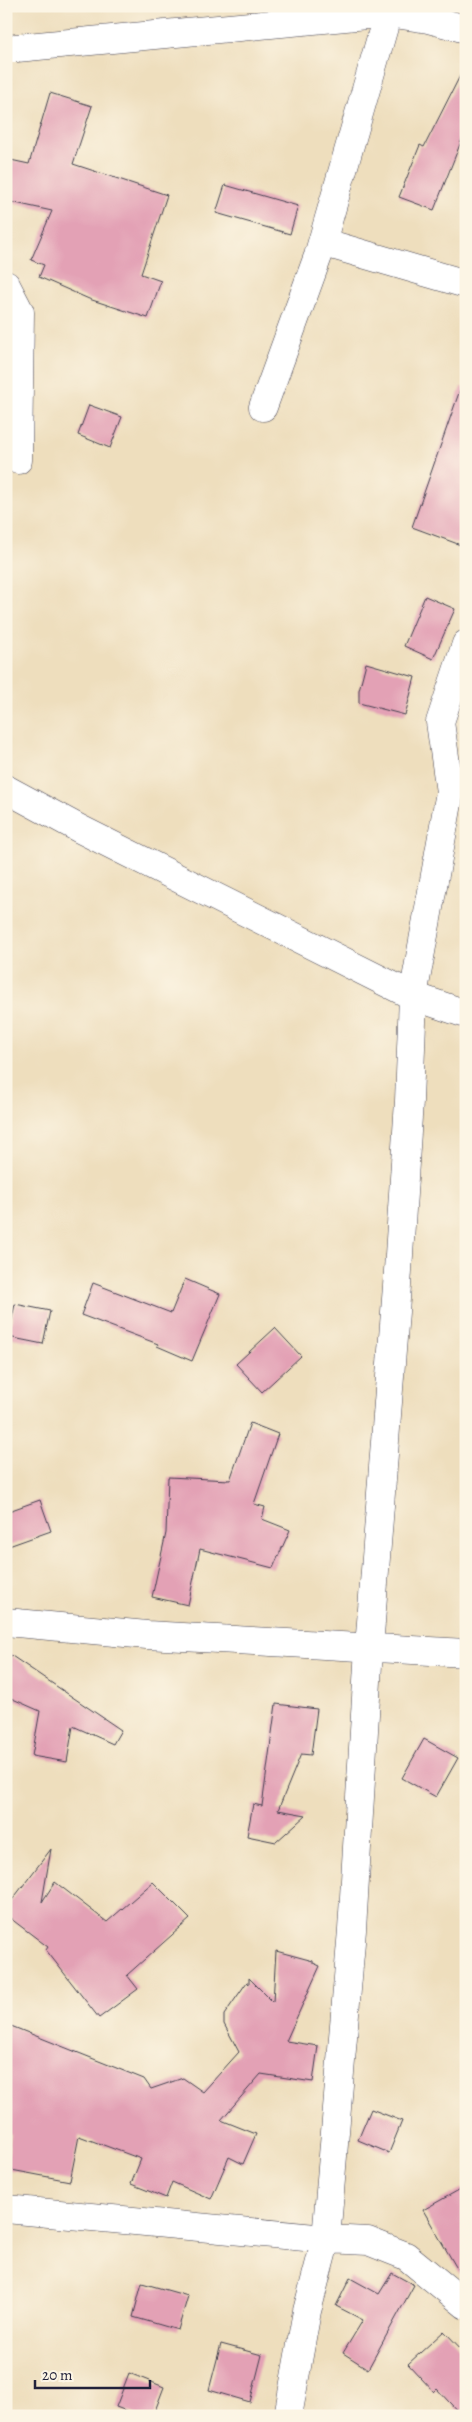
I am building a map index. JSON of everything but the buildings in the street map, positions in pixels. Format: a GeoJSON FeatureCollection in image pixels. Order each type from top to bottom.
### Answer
{"type":"FeatureCollection","features":[{"type":"Feature","properties":{"kind":"street"},"geometry":{"type":"LineString","coordinates":[[263,407],[322,242],[388,13]]}},
{"type":"Feature","properties":{"kind":"street"},"geometry":{"type":"LineString","coordinates":[[6,49],[388,13],[428,19],[466,29]]}},
{"type":"Feature","properties":{"kind":"street"},"geometry":{"type":"LineString","coordinates":[[322,242],[466,284]]}},
{"type":"Feature","properties":{"kind":"street"},"geometry":{"type":"LineString","coordinates":[[6,285],[20,312],[18,460]]}},
{"type":"Feature","properties":{"kind":"street"},"geometry":{"type":"LineString","coordinates":[[288,2416],[307,2311],[326,2239],[352,1930],[369,1648],[397,1286],[409,1101],[413,996],[450,792],[440,722],[466,644]]}},
{"type":"Feature","properties":{"kind":"street"},"geometry":{"type":"LineString","coordinates":[[6,789],[80,829],[413,996],[466,1014]]}},
{"type":"Feature","properties":{"kind":"street"},"geometry":{"type":"LineString","coordinates":[[6,1622],[147,1635],[466,1653]]}},
{"type":"Feature","properties":{"kind":"street"},"geometry":{"type":"LineString","coordinates":[[6,2209],[326,2239],[368,2240],[406,2256],[466,2304]]}}]}
